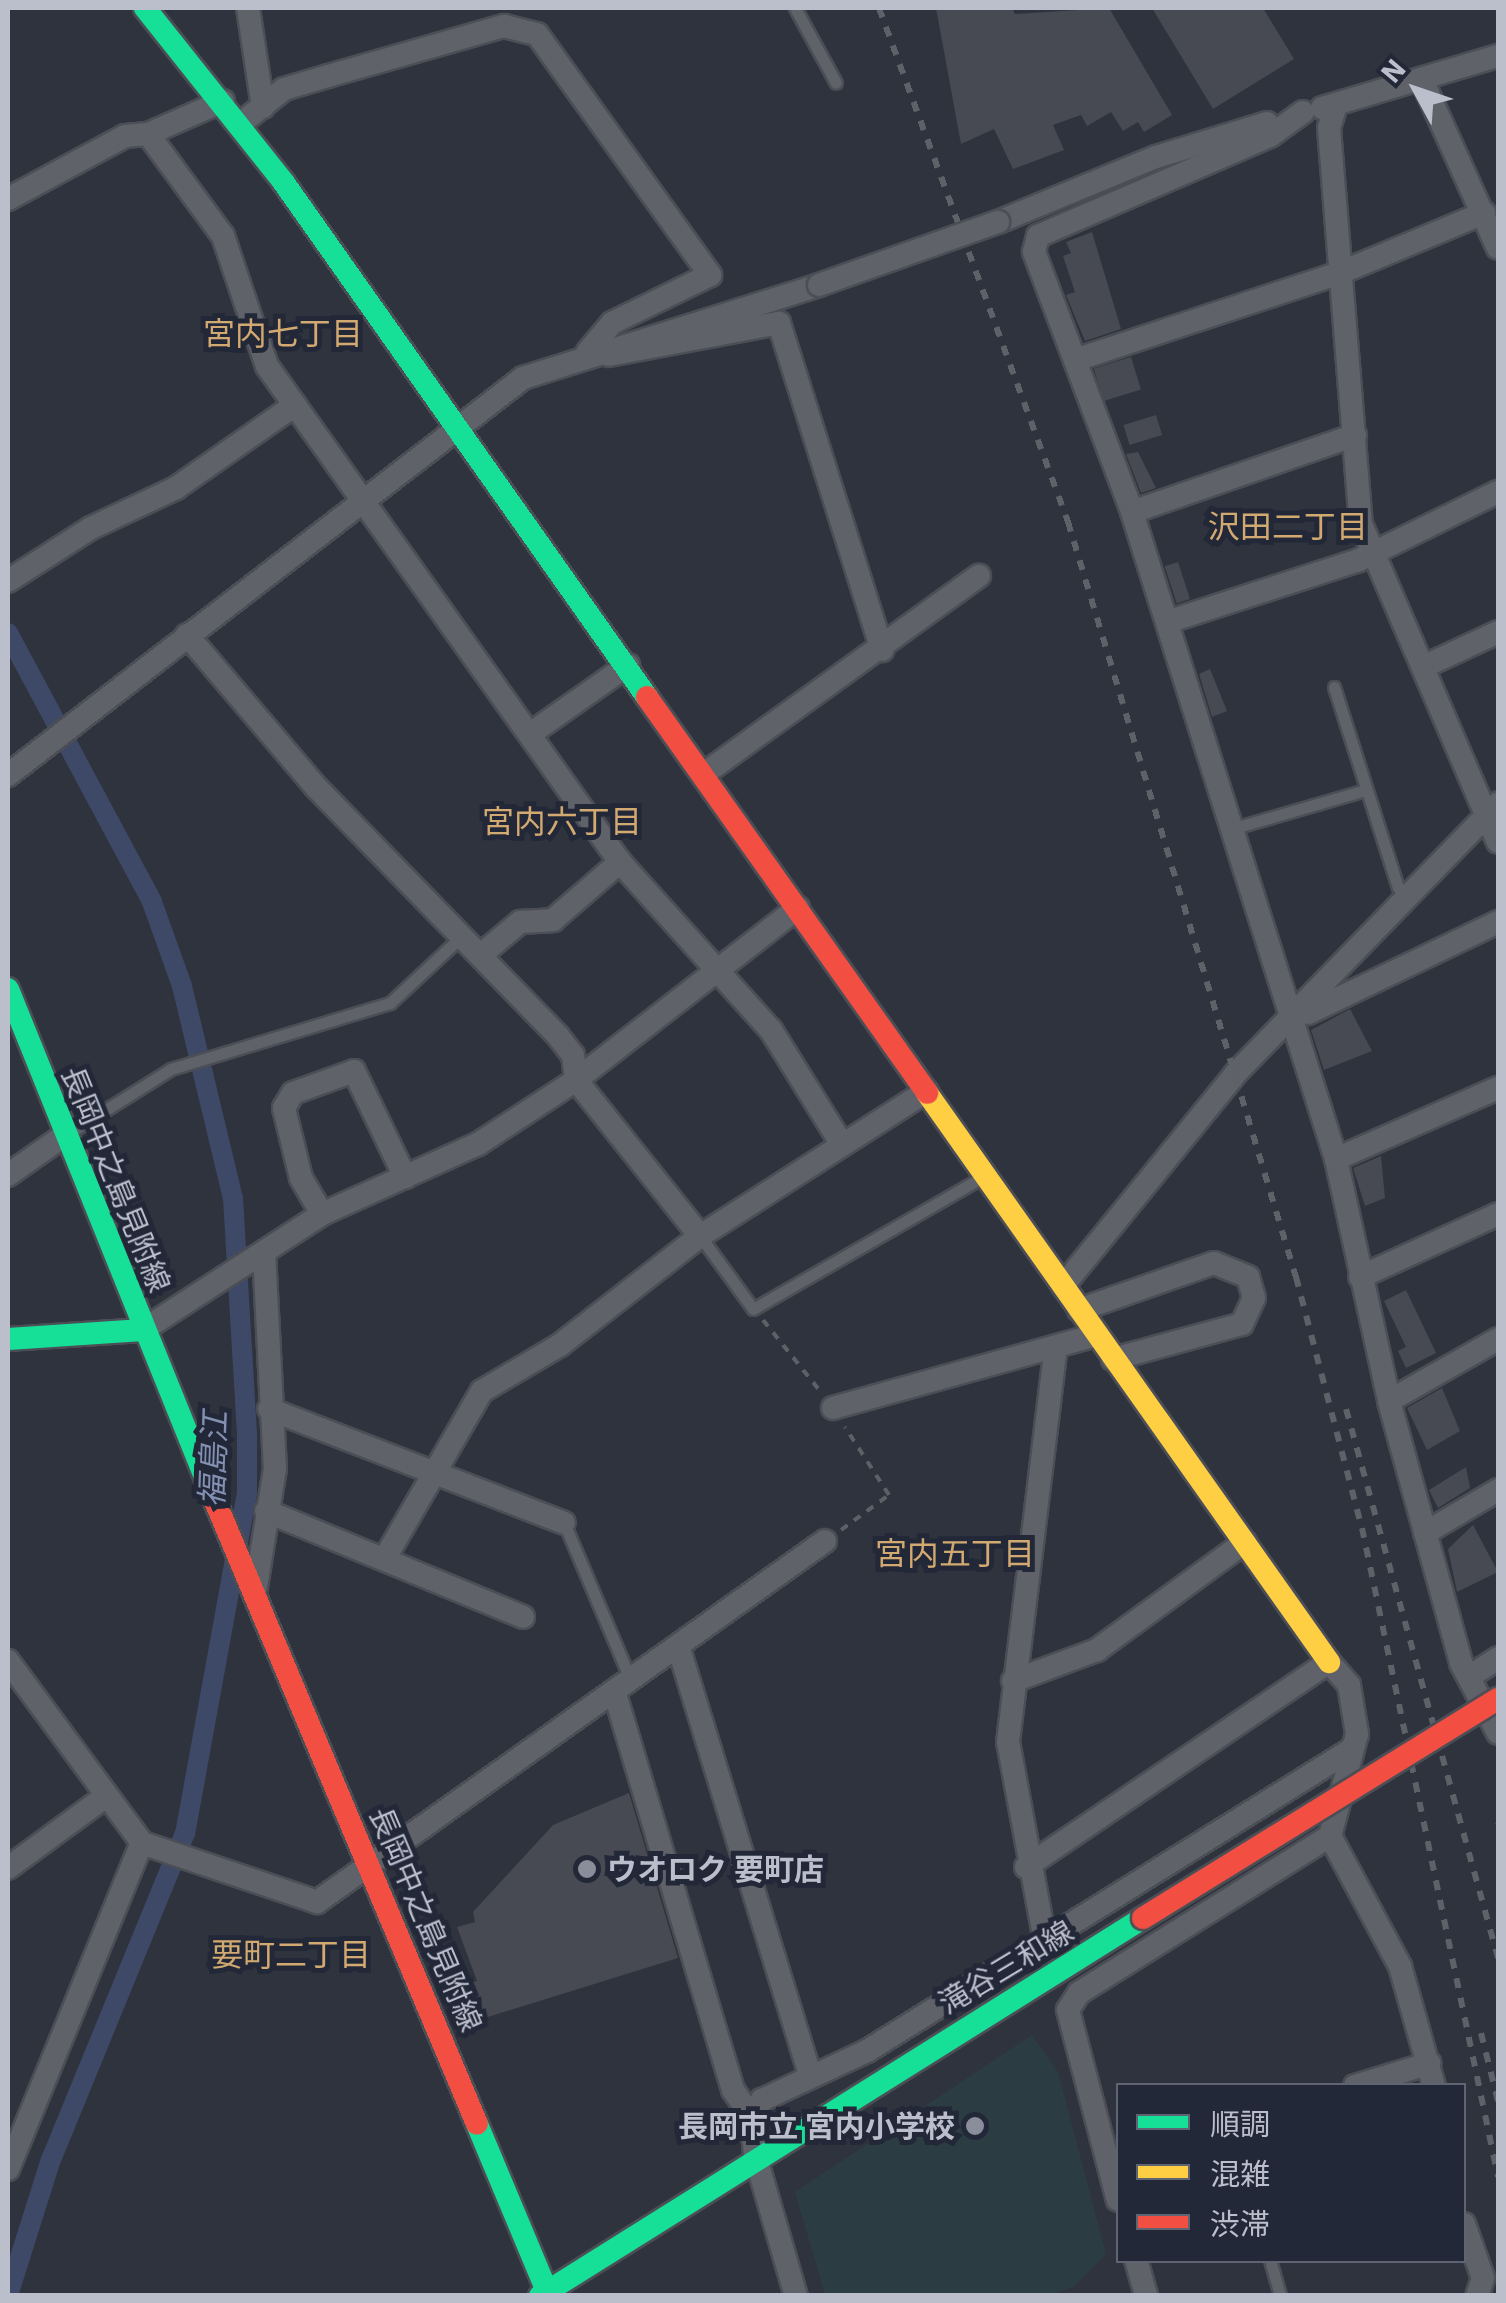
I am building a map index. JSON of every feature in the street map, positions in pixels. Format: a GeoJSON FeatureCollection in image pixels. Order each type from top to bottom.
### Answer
{"type":"FeatureCollection","features":[{"type":"Feature","properties":{"kind":"main road"},"geometry":{"type":"LineString","coordinates":[[145,8],[240,124],[628,665],[983,1177],[1330,1662]]}},
{"type":"Feature","properties":{"kind":"main road","name":"長岡中之島見附線"},"geometry":{"type":"LineString","coordinates":[[8,989],[62,1137],[97,1202],[143,1330],[221,1500],[546,2294]]}},
{"type":"Feature","properties":{"kind":"main road"},"geometry":{"type":"LineString","coordinates":[[8,1339],[143,1330]]}},
{"type":"Feature","properties":{"kind":"main road","name":"滝谷三和線"},"geometry":{"type":"LineString","coordinates":[[546,2294],[755,2156],[1498,1699]]}},
{"type":"Feature","properties":{"kind":"street"},"geometry":{"type":"LineString","coordinates":[[248,8],[263,107]]}},
{"type":"Feature","properties":{"kind":"street"},"geometry":{"type":"LineString","coordinates":[[240,124],[299,84],[504,26],[538,34],[710,275],[612,323],[588,352]]}},
{"type":"Feature","properties":{"kind":"street"},"geometry":{"type":"LineString","coordinates":[[8,775],[364,496],[523,378],[588,352],[819,285],[998,222],[1156,157],[1498,56]]}},
{"type":"Feature","properties":{"kind":"street"},"geometry":{"type":"LineString","coordinates":[[1422,80],[1498,248]]}},
{"type":"Feature","properties":{"kind":"street"},"geometry":{"type":"LineString","coordinates":[[8,199],[125,136],[148,134],[223,101]]}},
{"type":"Feature","properties":{"kind":"street"},"geometry":{"type":"LineString","coordinates":[[1336,105],[1329,128],[1368,550],[1492,810],[1498,842]]}},
{"type":"Feature","properties":{"kind":"street"},"geometry":{"type":"LineString","coordinates":[[1304,112],[1270,136],[1038,236],[1034,252],[1078,358],[1132,512],[1287,1023],[1336,1160],[1360,1278],[1426,1533],[1469,1677],[1498,1732]]}},
{"type":"Feature","properties":{"kind":"street"},"geometry":{"type":"LineString","coordinates":[[148,134],[223,236],[267,366],[364,496],[620,862],[711,968],[771,1030],[840,1143]]}},
{"type":"Feature","properties":{"kind":"street"},"geometry":{"type":"LineString","coordinates":[[1078,358],[1342,272],[1484,213]]}},
{"type":"Feature","properties":{"kind":"street"},"geometry":{"type":"LineString","coordinates":[[588,352],[647,353],[779,323],[882,650]]}},
{"type":"Feature","properties":{"kind":"street"},"geometry":{"type":"LineString","coordinates":[[8,582],[92,528],[176,488],[295,405]]}},
{"type":"Feature","properties":{"kind":"street"},"geometry":{"type":"LineString","coordinates":[[1132,512],[1356,435]]}},
{"type":"Feature","properties":{"kind":"street"},"geometry":{"type":"LineString","coordinates":[[1167,622],[1368,550],[1498,492]]}},
{"type":"Feature","properties":{"kind":"street"},"geometry":{"type":"LineString","coordinates":[[704,774],[882,650],[979,576]]}},
{"type":"Feature","properties":{"kind":"street"},"geometry":{"type":"LineString","coordinates":[[1423,668],[1498,632]]}},
{"type":"Feature","properties":{"kind":"street"},"geometry":{"type":"LineString","coordinates":[[187,635],[315,786],[464,934],[574,1055],[576,1080],[700,1236]]}},
{"type":"Feature","properties":{"kind":"street"},"geometry":{"type":"LineString","coordinates":[[530,734],[628,665]]}},
{"type":"Feature","properties":{"kind":"street"},"geometry":{"type":"LineString","coordinates":[[1062,1286],[1212,1100],[1492,810]]}},
{"type":"Feature","properties":{"kind":"street"},"geometry":{"type":"LineString","coordinates":[[482,954],[520,922],[553,920],[620,862]]}},
{"type":"Feature","properties":{"kind":"street"},"geometry":{"type":"LineString","coordinates":[[143,1330],[322,1214],[478,1144],[576,1080],[711,968],[798,908]]}},
{"type":"Feature","properties":{"kind":"street"},"geometry":{"type":"LineString","coordinates":[[1287,1023],[1498,922]]}},
{"type":"Feature","properties":{"kind":"street"},"geometry":{"type":"LineString","coordinates":[[322,1214],[301,1178],[284,1108],[293,1093],[354,1070],[405,1177]]}},
{"type":"Feature","properties":{"kind":"street"},"geometry":{"type":"LineString","coordinates":[[1336,1160],[1498,1088]]}},
{"type":"Feature","properties":{"kind":"street"},"geometry":{"type":"LineString","coordinates":[[386,1558],[482,1392],[560,1344],[700,1236],[840,1143],[927,1091]]}},
{"type":"Feature","properties":{"kind":"street"},"geometry":{"type":"LineString","coordinates":[[8,1175],[62,1137]]}},
{"type":"Feature","properties":{"kind":"street"},"geometry":{"type":"LineString","coordinates":[[1360,1278],[1498,1214]]}},
{"type":"Feature","properties":{"kind":"street"},"geometry":{"type":"LineString","coordinates":[[256,1588],[275,1469],[258,1255]]}},
{"type":"Feature","properties":{"kind":"street"},"geometry":{"type":"LineString","coordinates":[[1079,1310],[1214,1262],[1248,1277],[1254,1298],[1242,1324],[1113,1359]]}},
{"type":"Feature","properties":{"kind":"street"},"geometry":{"type":"LineString","coordinates":[[833,1408],[1096,1335]]}},
{"type":"Feature","properties":{"kind":"street"},"geometry":{"type":"LineString","coordinates":[[1390,1401],[1498,1340]]}},
{"type":"Feature","properties":{"kind":"street"},"geometry":{"type":"LineString","coordinates":[[1044,1941],[1026,1866],[1008,1742],[1013,1681],[1035,1562],[1056,1348]]}},
{"type":"Feature","properties":{"kind":"street"},"geometry":{"type":"LineString","coordinates":[[269,1409],[436,1470],[564,1524]]}},
{"type":"Feature","properties":{"kind":"street"},"geometry":{"type":"LineString","coordinates":[[1426,1533],[1498,1490]]}},
{"type":"Feature","properties":{"kind":"street"},"geometry":{"type":"LineString","coordinates":[[266,1511],[523,1617]]}},
{"type":"Feature","properties":{"kind":"street"},"geometry":{"type":"LineString","coordinates":[[8,1661],[106,1796],[150,1845],[301,1903],[318,1902],[825,1541]]}},
{"type":"Feature","properties":{"kind":"street"},"geometry":{"type":"LineString","coordinates":[[1013,1681],[1097,1650],[1245,1542]]}},
{"type":"Feature","properties":{"kind":"street"},"geometry":{"type":"LineString","coordinates":[[678,1649],[810,2074]]}},
{"type":"Feature","properties":{"kind":"street"},"geometry":{"type":"LineString","coordinates":[[1469,1677],[1498,1658]]}},
{"type":"Feature","properties":{"kind":"street"},"geometry":{"type":"LineString","coordinates":[[1026,1866],[1330,1662],[1348,1685],[1358,1716],[1330,1836],[1400,1966],[1432,2074],[1374,2083]]}},
{"type":"Feature","properties":{"kind":"street"},"geometry":{"type":"LineString","coordinates":[[623,1687],[733,2090],[752,2117],[755,2156],[796,2296]]}},
{"type":"Feature","properties":{"kind":"street"},"geometry":{"type":"LineString","coordinates":[[752,2117],[774,2091],[867,2051],[1349,1750]]}},
{"type":"Feature","properties":{"kind":"street"},"geometry":{"type":"LineString","coordinates":[[8,1868],[106,1796]]}},
{"type":"Feature","properties":{"kind":"street"},"geometry":{"type":"LineString","coordinates":[[1116,2184],[1112,2153],[1066,2022],[1079,1992],[1330,1836]]}},
{"type":"Feature","properties":{"kind":"street"},"geometry":{"type":"LineString","coordinates":[[8,2170],[150,1845]]}},
{"type":"Feature","properties":{"kind":"street"},"geometry":{"type":"LineString","coordinates":[[1466,2230],[1483,2278],[1477,2296]]}},
{"type":"Feature","properties":{"kind":"street"},"geometry":{"type":"LineString","coordinates":[[1137,2263],[1146,2296]]}},
{"type":"Feature","properties":{"kind":"lane"},"geometry":{"type":"LineString","coordinates":[[796,8],[836,83]]}},
{"type":"Feature","properties":{"kind":"lane"},"geometry":{"type":"LineString","coordinates":[[1334,688],[1398,887],[1410,897]]}},
{"type":"Feature","properties":{"kind":"lane"},"geometry":{"type":"LineString","coordinates":[[1230,829],[1365,790]]}},
{"type":"Feature","properties":{"kind":"lane"},"geometry":{"type":"LineString","coordinates":[[62,1137],[178,1068],[390,1003],[464,934]]}},
{"type":"Feature","properties":{"kind":"lane"},"geometry":{"type":"LineString","coordinates":[[700,1236],[754,1309],[983,1177]]}},
{"type":"Feature","properties":{"kind":"lane"},"geometry":{"type":"LineString","coordinates":[[564,1524],[623,1687]]}},
{"type":"Feature","properties":{"kind":"lane"},"geometry":{"type":"LineString","coordinates":[[1271,2263],[1280,2296]]}},
{"type":"Feature","properties":{"kind":"shaded area","name":"長岡市立 宮内小学校"},"geometry":{"type":"Polygon","coordinates":[[[1032,2035],[1058,2072],[1106,2254],[1073,2287],[1049,2295],[825,2295],[795,2192],[1032,2035]]]}},
{"type":"Feature","properties":{"kind":"building"},"geometry":{"type":"Polygon","coordinates":[[[936,8],[1012,8],[1015,14],[1109,8],[1172,115],[1144,132],[1138,122],[1123,131],[1111,112],[1087,126],[1081,115],[1053,125],[1064,150],[1013,169],[994,129],[961,144],[936,8]]]}},
{"type":"Feature","properties":{"kind":"building"},"geometry":{"type":"Polygon","coordinates":[[[1152,8],[1263,8],[1294,59],[1213,109],[1152,8]]]}},
{"type":"Feature","properties":{"kind":"building"},"geometry":{"type":"Polygon","coordinates":[[[1092,232],[1121,329],[1085,341],[1066,295],[1075,292],[1063,256],[1071,253],[1066,242],[1092,232]]]}},
{"type":"Feature","properties":{"kind":"building"},"geometry":{"type":"Polygon","coordinates":[[[1131,357],[1141,390],[1104,401],[1094,368],[1131,357]]]}},
{"type":"Feature","properties":{"kind":"building"},"geometry":{"type":"Polygon","coordinates":[[[1156,415],[1162,435],[1130,445],[1123,425],[1156,415]]]}},
{"type":"Feature","properties":{"kind":"building"},"geometry":{"type":"Polygon","coordinates":[[[1138,452],[1156,488],[1141,493],[1126,454],[1138,452]]]}},
{"type":"Feature","properties":{"kind":"building"},"geometry":{"type":"Polygon","coordinates":[[[1178,562],[1190,599],[1177,603],[1165,566],[1178,562]]]}},
{"type":"Feature","properties":{"kind":"building"},"geometry":{"type":"Polygon","coordinates":[[[1210,669],[1227,711],[1212,717],[1199,674],[1210,669]]]}},
{"type":"Feature","properties":{"kind":"building"},"geometry":{"type":"Polygon","coordinates":[[[1350,1009],[1372,1051],[1324,1070],[1311,1030],[1350,1009]]]}},
{"type":"Feature","properties":{"kind":"building"},"geometry":{"type":"Polygon","coordinates":[[[1381,1156],[1385,1198],[1365,1206],[1353,1168],[1381,1156]]]}},
{"type":"Feature","properties":{"kind":"building"},"geometry":{"type":"Polygon","coordinates":[[[1406,1290],[1436,1353],[1406,1368],[1398,1351],[1406,1347],[1384,1301],[1406,1290]]]}},
{"type":"Feature","properties":{"kind":"building"},"geometry":{"type":"Polygon","coordinates":[[[1442,1388],[1460,1431],[1427,1450],[1407,1408],[1442,1388]]]}},
{"type":"Feature","properties":{"kind":"building"},"geometry":{"type":"Polygon","coordinates":[[[1466,1467],[1470,1488],[1438,1508],[1429,1490],[1466,1467]]]}},
{"type":"Feature","properties":{"kind":"building"},"geometry":{"type":"Polygon","coordinates":[[[1473,1525],[1498,1572],[1457,1592],[1448,1549],[1473,1525]]]}},
{"type":"Feature","properties":{"kind":"building","name":"ウオロク 要町店"},"geometry":{"type":"Polygon","coordinates":[[[629,1793],[678,1958],[478,2020],[467,1983],[477,1981],[457,1927],[475,1922],[473,1912],[553,1825],[629,1793]]]}},
{"type":"Feature","properties":{"kind":"waterway","name":"福島江"},"geometry":{"type":"LineString","coordinates":[[8,633],[152,902],[182,986],[233,1198],[247,1432],[247,1493],[185,1833],[51,2159],[8,2295]]}},
{"type":"Feature","properties":{"kind":"railway"},"geometry":{"type":"LineString","coordinates":[[879,8],[1068,522],[1296,1277],[1362,1528],[1498,2177]]}},
{"type":"Feature","properties":{"kind":"railway"},"geometry":{"type":"LineString","coordinates":[[1346,1409],[1498,1958]]}},
{"type":"Feature","properties":{"kind":"railway"},"geometry":{"type":"LineString","coordinates":[[1481,2033],[1498,2101]]}},
{"type":"Feature","properties":{"kind":"traffic: fast"},"geometry":{"type":"LineString","coordinates":[[145,8],[284,183],[647,697]]}},
{"type":"Feature","properties":{"kind":"traffic: fast"},"geometry":{"type":"LineString","coordinates":[[8,989],[207,1482]]}},
{"type":"Feature","properties":{"kind":"traffic: fast"},"geometry":{"type":"LineString","coordinates":[[8,1339],[143,1330]]}},
{"type":"Feature","properties":{"kind":"traffic: fast"},"geometry":{"type":"LineString","coordinates":[[540,2296],[1143,1918]]}},
{"type":"Feature","properties":{"kind":"traffic: fast"},"geometry":{"type":"LineString","coordinates":[[477,2124],[549,2296]]}},
{"type":"Feature","properties":{"kind":"traffic: slow"},"geometry":{"type":"LineString","coordinates":[[927,1093],[1329,1662]]}},
{"type":"Feature","properties":{"kind":"traffic: jam"},"geometry":{"type":"LineString","coordinates":[[647,697],[927,1093]]}},
{"type":"Feature","properties":{"kind":"traffic: jam"},"geometry":{"type":"LineString","coordinates":[[207,1482],[477,2124]]}},
{"type":"Feature","properties":{"kind":"traffic: jam"},"geometry":{"type":"LineString","coordinates":[[1143,1918],[1498,1699]]}},
{"type":"Feature","properties":{"kind":"place","name":"ウオロク 要町店"},"geometry":{"type":"Point","coordinates":[587,1869]}},
{"type":"Feature","properties":{"kind":"place","name":"長岡市立 宮内小学校"},"geometry":{"type":"Point","coordinates":[975,2126]}},
{"type":"Feature","properties":{"kind":"district","name":"宮内七丁目"},"geometry":{"type":"Point","coordinates":[283,333]}},
{"type":"Feature","properties":{"kind":"district","name":"沢田二丁目"},"geometry":{"type":"Point","coordinates":[1288,526]}},
{"type":"Feature","properties":{"kind":"district","name":"宮内六丁目"},"geometry":{"type":"Point","coordinates":[562,821]}},
{"type":"Feature","properties":{"kind":"district","name":"宮内五丁目"},"geometry":{"type":"Point","coordinates":[955,1553]}},
{"type":"Feature","properties":{"kind":"district","name":"要町二丁目"},"geometry":{"type":"Point","coordinates":[291,1954]}}]}
